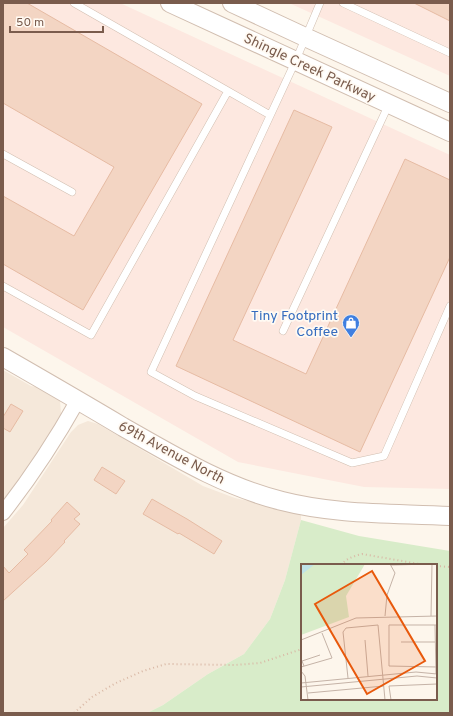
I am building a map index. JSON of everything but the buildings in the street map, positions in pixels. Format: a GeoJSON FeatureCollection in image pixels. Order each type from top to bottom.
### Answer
{"type":"FeatureCollection","features":[{"type":"Feature","properties":{"kind":"street","name":"Shingle Creek Parkway"},"geometry":{"type":"LineString","coordinates":[[170,3],[450,132]]}},
{"type":"Feature","properties":{"kind":"street","name":"Shingle Creek Parkway"},"geometry":{"type":"LineString","coordinates":[[232,3],[305,38],[450,103]]}},
{"type":"Feature","properties":{"kind":"street","name":"69th Avenue North"},"geometry":{"type":"LineString","coordinates":[[3,357],[177,458],[219,479],[257,494],[312,507],[353,512],[450,516]]}},
{"type":"Feature","properties":{"kind":"street"},"geometry":{"type":"LineString","coordinates":[[3,513],[28,482],[40,464],[57,438],[78,400]]}},
{"type":"Feature","properties":{"kind":"lane"},"geometry":{"type":"LineString","coordinates":[[74,3],[270,115]]}},
{"type":"Feature","properties":{"kind":"lane"},"geometry":{"type":"LineString","coordinates":[[320,3],[296,60],[151,372],[195,396],[352,463],[384,456],[450,306]]}},
{"type":"Feature","properties":{"kind":"lane"},"geometry":{"type":"LineString","coordinates":[[343,3],[450,54]]}},
{"type":"Feature","properties":{"kind":"lane"},"geometry":{"type":"LineString","coordinates":[[3,286],[90,335],[228,91]]}},
{"type":"Feature","properties":{"kind":"lane"},"geometry":{"type":"LineString","coordinates":[[283,331],[389,104]]}},
{"type":"Feature","properties":{"kind":"lane"},"geometry":{"type":"LineString","coordinates":[[3,154],[72,192]]}},
{"type":"Feature","properties":{"kind":"path"},"geometry":{"type":"LineString","coordinates":[[342,564],[348,558],[362,554],[419,564]]}},
{"type":"Feature","properties":{"kind":"path"},"geometry":{"type":"LineString","coordinates":[[437,566],[450,567]]}},
{"type":"Feature","properties":{"kind":"path"},"geometry":{"type":"LineString","coordinates":[[74,713],[92,697],[116,683],[143,671],[166,664],[234,665],[260,663],[301,649]]}},
{"type":"Feature","properties":{"kind":"shaded area"},"geometry":{"type":"Polygon","coordinates":[[[3,3],[120,3],[450,155],[450,489],[364,487],[238,462],[3,327],[3,3]]]}},
{"type":"Feature","properties":{"kind":"shaded area"},"geometry":{"type":"Polygon","coordinates":[[[289,3],[450,3],[450,76],[289,3]]]}},
{"type":"Feature","properties":{"kind":"shaded area"},"geometry":{"type":"Polygon","coordinates":[[[3,370],[31,386],[50,390],[60,400],[61,414],[57,427],[3,503],[3,370]]]}},
{"type":"Feature","properties":{"kind":"shaded area"},"geometry":{"type":"Polygon","coordinates":[[[88,421],[98,424],[203,486],[235,498],[301,513],[301,520],[285,580],[270,619],[244,654],[208,674],[163,705],[147,713],[3,713],[3,528],[23,505],[71,432],[78,425],[88,421]]]}},
{"type":"Feature","properties":{"kind":"green space"},"geometry":{"type":"Polygon","coordinates":[[[301,520],[359,536],[450,551],[450,713],[147,713],[163,705],[208,674],[244,654],[270,619],[285,580],[301,520]]]}},
{"type":"Feature","properties":{"kind":"place","name":"Tiny Footprint Coffee"},"geometry":{"type":"Point","coordinates":[351,338]}}]}
